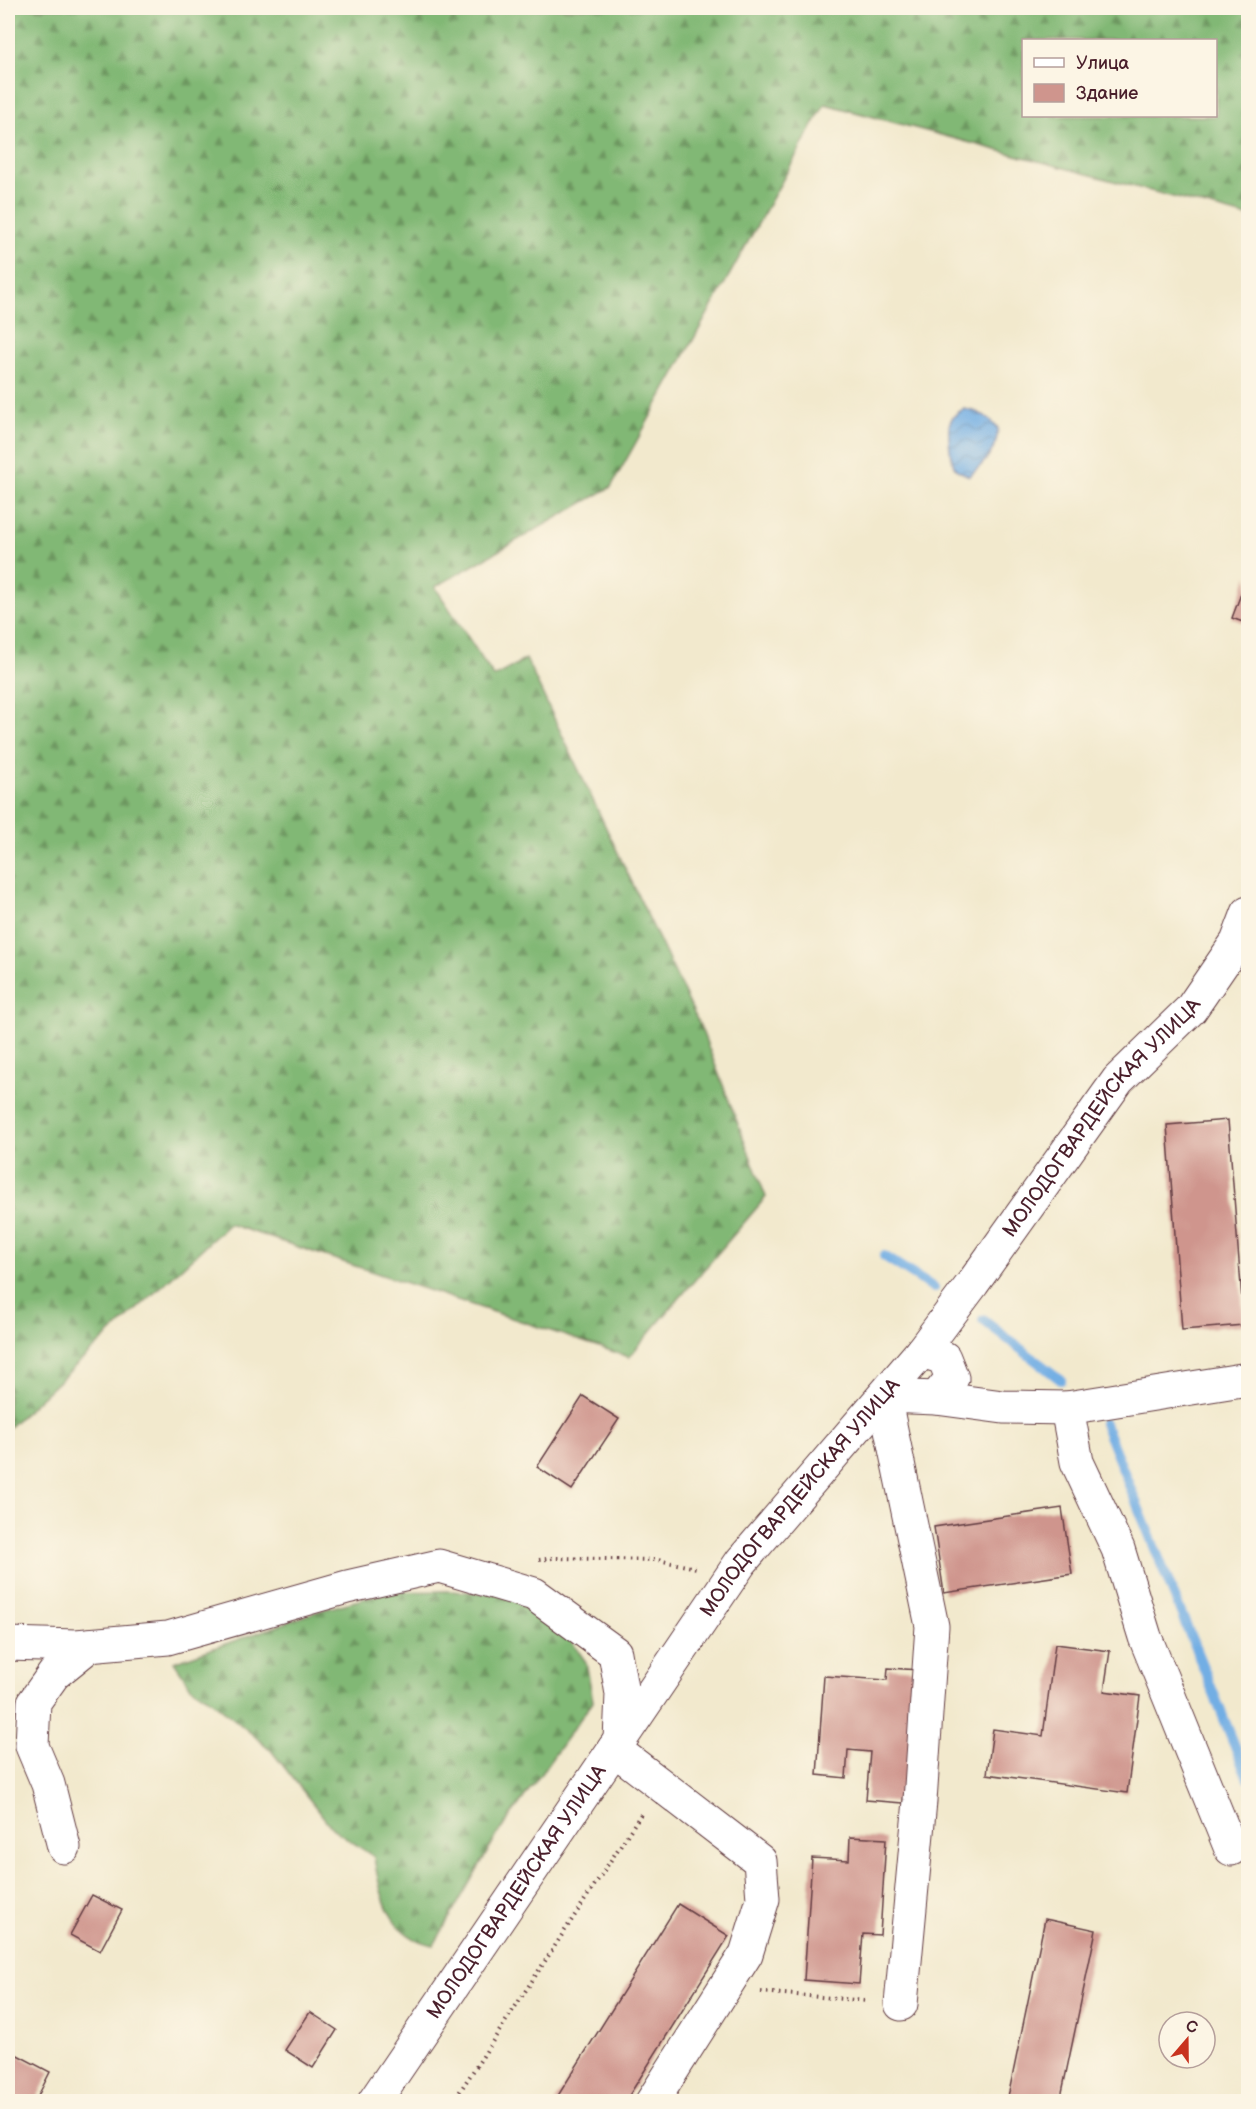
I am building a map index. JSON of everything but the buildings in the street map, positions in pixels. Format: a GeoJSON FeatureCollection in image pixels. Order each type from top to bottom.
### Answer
{"type":"FeatureCollection","features":[{"type":"Feature","properties":{"kind":"street","name":"МОЛОДОГВАРДЕЙСКАЯ УЛИЦА"},"geometry":{"type":"LineString","coordinates":[[374,2102],[741,1562],[922,1351],[1118,1080],[1191,1009],[1237,942],[1248,912]]}},
{"type":"Feature","properties":{"kind":"street"},"geometry":{"type":"LineString","coordinates":[[922,1351],[944,1358],[952,1378],[936,1398]]}},
{"type":"Feature","properties":{"kind":"street"},"geometry":{"type":"LineString","coordinates":[[901,2004],[920,1801],[932,1626],[884,1396],[936,1398],[1004,1407],[1067,1408],[1248,1379]]}},
{"type":"Feature","properties":{"kind":"street"},"geometry":{"type":"LineString","coordinates":[[1067,1408],[1077,1462],[1118,1549],[1144,1637],[1231,1849]]}},
{"type":"Feature","properties":{"kind":"street"},"geometry":{"type":"LineString","coordinates":[[8,1644],[90,1645],[168,1638],[347,1587],[439,1566],[534,1594],[615,1653],[622,1694],[617,1744],[660,1785],[760,1861],[763,1899],[746,1954],[652,2102]]}},
{"type":"Feature","properties":{"kind":"street"},"geometry":{"type":"LineString","coordinates":[[64,1847],[48,1784],[32,1746],[34,1702],[54,1674],[90,1645]]}},
{"type":"Feature","properties":{"kind":"path"},"geometry":{"type":"LineString","coordinates":[[531,1561],[553,1558],[658,1560],[733,1575]]}},
{"type":"Feature","properties":{"kind":"path"},"geometry":{"type":"LineString","coordinates":[[453,2102],[660,1785]]}},
{"type":"Feature","properties":{"kind":"path"},"geometry":{"type":"LineString","coordinates":[[724,1989],[901,2004]]}},
{"type":"Feature","properties":{"kind":"green space"},"geometry":{"type":"Polygon","coordinates":[[[8,8],[1248,8],[1248,217],[825,104],[611,487],[435,587],[494,677],[526,659],[701,1028],[766,1197],[629,1357],[229,1224],[8,1428],[8,8]]]}},
{"type":"Feature","properties":{"kind":"green space"},"geometry":{"type":"Polygon","coordinates":[[[449,1591],[501,1594],[560,1625],[586,1662],[593,1701],[497,1835],[434,1945],[419,1941],[397,1924],[384,1900],[374,1857],[332,1828],[270,1749],[211,1700],[191,1687],[174,1662],[319,1611],[388,1592],[449,1591]]]}},
{"type":"Feature","properties":{"kind":"water"},"geometry":{"type":"Polygon","coordinates":[[[964,409],[983,415],[998,428],[990,455],[969,476],[954,466],[949,438],[951,420],[964,409]]]}},
{"type":"Feature","properties":{"kind":"waterway"},"geometry":{"type":"LineString","coordinates":[[884,1256],[934,1288]]}},
{"type":"Feature","properties":{"kind":"waterway"},"geometry":{"type":"LineString","coordinates":[[983,1320],[1061,1380]]}},
{"type":"Feature","properties":{"kind":"waterway"},"geometry":{"type":"LineString","coordinates":[[1104,1423],[1248,1778]]}}]}
